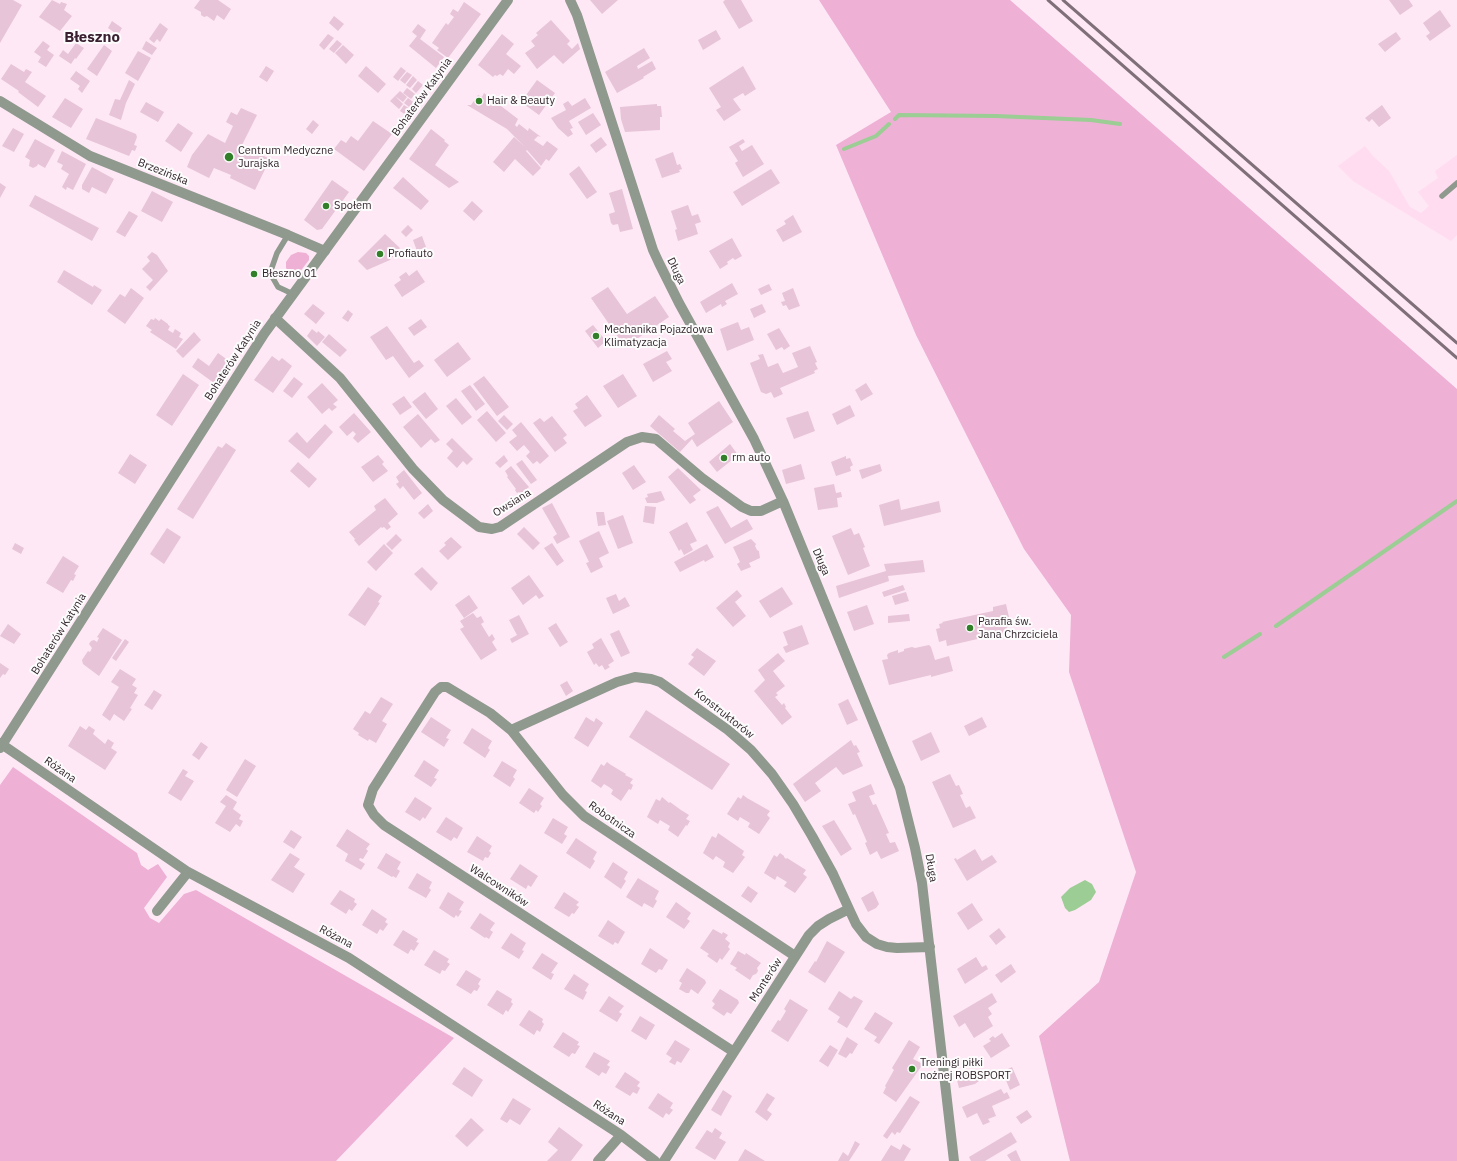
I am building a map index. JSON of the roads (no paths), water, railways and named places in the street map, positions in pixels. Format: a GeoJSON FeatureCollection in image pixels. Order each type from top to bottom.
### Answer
{"type":"FeatureCollection","features":[{"type":"Feature","properties":{"kind":"street","name":"Bohaterów Katynia"},"geometry":{"type":"LineString","coordinates":[[1,745],[275,318],[508,0]]}},
{"type":"Feature","properties":{"kind":"street","name":"Długa"},"geometry":{"type":"LineString","coordinates":[[570,0],[577,15],[659,263],[754,439],[783,501],[900,788],[919,869],[930,948],[954,1161]]}},
{"type":"Feature","properties":{"kind":"street","name":"Brzezińska"},"geometry":{"type":"LineString","coordinates":[[0,101],[90,156],[325,251]]}},
{"type":"Feature","properties":{"kind":"street","name":"Owsiana"},"geometry":{"type":"LineString","coordinates":[[275,318],[340,378],[413,469],[443,500],[479,527],[500,527],[627,442],[642,437],[656,439],[702,478],[742,507],[751,511],[761,511],[783,501]]}},
{"type":"Feature","properties":{"kind":"street","name":"Konstruktorów"},"geometry":{"type":"LineString","coordinates":[[511,730],[617,682],[635,677],[660,682],[728,730],[751,750],[772,774],[793,804],[812,836],[833,874],[849,909]]}},
{"type":"Feature","properties":{"kind":"street","name":"Robotnicza"},"geometry":{"type":"LineString","coordinates":[[435,692],[441,687],[447,687],[490,713],[511,730],[563,795],[584,816],[795,956]]}},
{"type":"Feature","properties":{"kind":"street","name":"Walcowników"},"geometry":{"type":"LineString","coordinates":[[435,692],[373,790],[368,805],[374,815],[384,825],[734,1052]]}},
{"type":"Feature","properties":{"kind":"street","name":"Różana"},"geometry":{"type":"LineString","coordinates":[[1,745],[188,872],[349,958],[621,1135],[656,1161]]}},
{"type":"Feature","properties":{"kind":"street"},"geometry":{"type":"LineString","coordinates":[[157,911],[188,872]]}},
{"type":"Feature","properties":{"kind":"street"},"geometry":{"type":"LineString","coordinates":[[849,909],[856,924],[866,937],[877,944],[897,948],[930,948]]}},
{"type":"Feature","properties":{"kind":"street","name":"Monterów"},"geometry":{"type":"LineString","coordinates":[[664,1161],[809,935],[818,926],[849,909]]}},
{"type":"Feature","properties":{"kind":"street"},"geometry":{"type":"LineString","coordinates":[[598,1161],[621,1135]]}},
{"type":"Feature","properties":{"kind":"lane"},"geometry":{"type":"LineString","coordinates":[[1442,196],[1457,183]]}},
{"type":"Feature","properties":{"kind":"lane"},"geometry":{"type":"LineString","coordinates":[[288,235],[277,253],[270,274],[278,287],[293,294]]}},
{"type":"Feature","properties":{"kind":"waterway"},"geometry":{"type":"LineString","coordinates":[[895,119],[899,115],[996,116],[1091,120],[1120,124]]}},
{"type":"Feature","properties":{"kind":"waterway"},"geometry":{"type":"LineString","coordinates":[[844,149],[876,136],[889,124]]}},
{"type":"Feature","properties":{"kind":"waterway"},"geometry":{"type":"LineString","coordinates":[[1276,626],[1457,501]]}},
{"type":"Feature","properties":{"kind":"waterway"},"geometry":{"type":"LineString","coordinates":[[1224,657],[1260,634]]}},
{"type":"Feature","properties":{"kind":"railway"},"geometry":{"type":"LineString","coordinates":[[1048,0],[1457,358]]}},
{"type":"Feature","properties":{"kind":"railway"},"geometry":{"type":"LineString","coordinates":[[1063,0],[1457,343]]}},
{"type":"Feature","properties":{"kind":"place","name":"Hair & Beauty"},"geometry":{"type":"Point","coordinates":[479,101]}},
{"type":"Feature","properties":{"kind":"place","name":"Centrum Medyczne Jurajska"},"geometry":{"type":"Point","coordinates":[229,157]}},
{"type":"Feature","properties":{"kind":"place","name":"Społem"},"geometry":{"type":"Point","coordinates":[326,206]}},
{"type":"Feature","properties":{"kind":"place","name":"Profiauto"},"geometry":{"type":"Point","coordinates":[380,254]}},
{"type":"Feature","properties":{"kind":"place","name":"Błeszno 01"},"geometry":{"type":"Point","coordinates":[254,274]}},
{"type":"Feature","properties":{"kind":"place","name":"Mechanika Pojazdowa Klimatyzacja"},"geometry":{"type":"Point","coordinates":[596,336]}},
{"type":"Feature","properties":{"kind":"place","name":"rm auto"},"geometry":{"type":"Point","coordinates":[724,458]}},
{"type":"Feature","properties":{"kind":"place","name":"Parafia św. Jana Chrzciciela"},"geometry":{"type":"Point","coordinates":[970,628]}},
{"type":"Feature","properties":{"kind":"place","name":"Treningi piłki nożnej ROBSPORT"},"geometry":{"type":"Point","coordinates":[912,1069]}},
{"type":"Feature","properties":{"kind":"district","name":"Błeszno"},"geometry":{"type":"Point","coordinates":[92,38]}}]}
